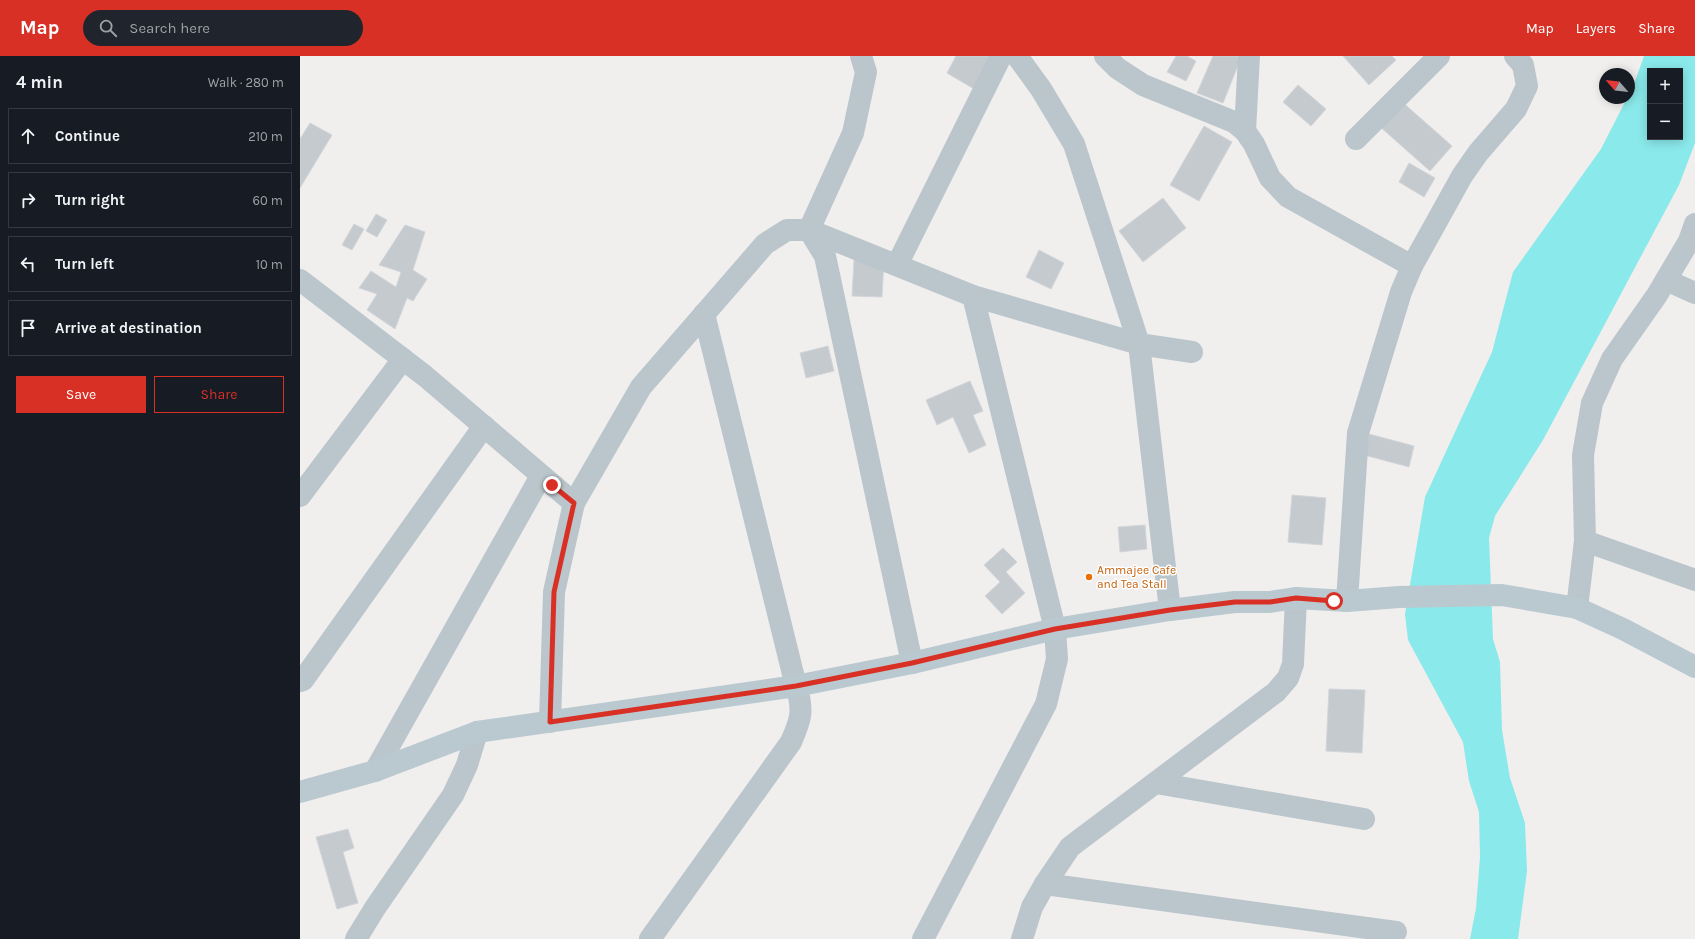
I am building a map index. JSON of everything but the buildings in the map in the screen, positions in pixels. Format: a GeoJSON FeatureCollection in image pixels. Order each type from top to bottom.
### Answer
{"type":"FeatureCollection","features":[{"type":"Feature","properties":{"kind":"main road"},"geometry":{"type":"LineString","coordinates":[[300,792],[375,771],[477,732],[796,686],[912,663],[1055,629],[1170,610],[1235,602],[1270,602],[1296,598],[1347,601],[1399,597],[1502,595],[1577,608],[1623,629],[1695,667]]}},
{"type":"Feature","properties":{"kind":"street"},"geometry":{"type":"LineString","coordinates":[[809,230],[853,133],[866,72],[861,56]]}},
{"type":"Feature","properties":{"kind":"street"},"geometry":{"type":"LineString","coordinates":[[897,265],[1001,56]]}},
{"type":"Feature","properties":{"kind":"street"},"geometry":{"type":"LineString","coordinates":[[1017,56],[1040,89],[1074,144],[1138,344],[1170,610]]}},
{"type":"Feature","properties":{"kind":"street"},"geometry":{"type":"LineString","coordinates":[[1105,56],[1116,68],[1143,85],[1234,122],[1245,131],[1254,144],[1270,178],[1288,197],[1412,266]]}},
{"type":"Feature","properties":{"kind":"street"},"geometry":{"type":"LineString","coordinates":[[1245,131],[1249,56]]}},
{"type":"Feature","properties":{"kind":"street"},"geometry":{"type":"LineString","coordinates":[[1356,139],[1439,56]]}},
{"type":"Feature","properties":{"kind":"street"},"geometry":{"type":"LineString","coordinates":[[1347,601],[1358,434],[1401,292],[1412,266],[1462,176],[1478,152],[1516,109],[1527,86],[1523,65],[1515,56]]}},
{"type":"Feature","properties":{"kind":"street"},"geometry":{"type":"LineString","coordinates":[[1577,608],[1585,541],[1584,455],[1592,403],[1612,359],[1657,295],[1689,241],[1695,224]]}},
{"type":"Feature","properties":{"kind":"street"},"geometry":{"type":"LineString","coordinates":[[550,722],[554,592],[574,503],[641,387],[765,244],[787,230],[809,230],[973,296],[1138,344],[1192,352]]}},
{"type":"Feature","properties":{"kind":"street"},"geometry":{"type":"LineString","coordinates":[[809,230],[825,256],[912,663]]}},
{"type":"Feature","properties":{"kind":"street"},"geometry":{"type":"LineString","coordinates":[[1666,280],[1695,293]]}},
{"type":"Feature","properties":{"kind":"street"},"geometry":{"type":"LineString","coordinates":[[304,290],[403,360],[484,426],[574,503]]}},
{"type":"Feature","properties":{"kind":"street"},"geometry":{"type":"LineString","coordinates":[[923,939],[1046,704],[1057,659],[1055,629],[973,296]]}},
{"type":"Feature","properties":{"kind":"street"},"geometry":{"type":"LineString","coordinates":[[650,939],[791,742],[800,721],[801,702],[704,314]]}},
{"type":"Feature","properties":{"kind":"street"},"geometry":{"type":"LineString","coordinates":[[300,496],[403,360]]}},
{"type":"Feature","properties":{"kind":"street"},"geometry":{"type":"LineString","coordinates":[[300,681],[303,680],[484,426]]}},
{"type":"Feature","properties":{"kind":"street"},"geometry":{"type":"LineString","coordinates":[[375,771],[541,476]]}},
{"type":"Feature","properties":{"kind":"street"},"geometry":{"type":"LineString","coordinates":[[1585,541],[1695,580]]}},
{"type":"Feature","properties":{"kind":"street"},"geometry":{"type":"LineString","coordinates":[[1022,939],[1032,907],[1045,884],[1070,847],[1276,692],[1288,678],[1293,664],[1296,598]]}},
{"type":"Feature","properties":{"kind":"street"},"geometry":{"type":"LineString","coordinates":[[356,939],[453,795],[467,765],[477,732]]}},
{"type":"Feature","properties":{"kind":"street"},"geometry":{"type":"LineString","coordinates":[[1156,783],[1364,819]]}},
{"type":"Feature","properties":{"kind":"street"},"geometry":{"type":"LineString","coordinates":[[1045,884],[1396,932]]}},
{"type":"Feature","properties":{"kind":"water"},"geometry":{"type":"Polygon","coordinates":[[[1644,56],[1695,56],[1695,143],[1679,185],[1543,440],[1495,516],[1489,538],[1493,639],[1500,662],[1502,730],[1510,778],[1525,823],[1527,871],[1518,939],[1470,939],[1476,908],[1480,857],[1479,812],[1469,781],[1463,742],[1408,640],[1405,614],[1425,497],[1492,352],[1513,272],[1601,149],[1624,104],[1635,104],[1635,81],[1644,56]]]}},
{"type":"Feature","properties":{"kind":"place","name":"Ammajee Cafe and Tea Stall"},"geometry":{"type":"Point","coordinates":[1089,577]}},
{"type":"Feature","properties":{"kind":"route"},"geometry":{"type":"LineString","coordinates":[[552,485],[574,503],[554,592],[550,722],[796,686],[912,663],[1055,629],[1170,610],[1235,602],[1270,602],[1296,598],[1334,601]]}}]}
